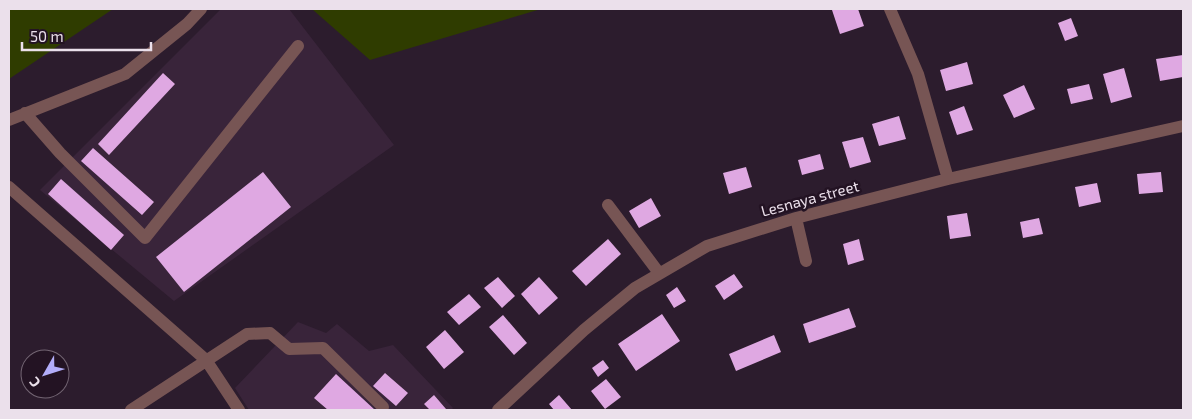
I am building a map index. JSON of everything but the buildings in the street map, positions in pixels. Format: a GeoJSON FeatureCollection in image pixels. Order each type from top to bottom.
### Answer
{"type":"FeatureCollection","features":[{"type":"Feature","properties":{"kind":"street"},"geometry":{"type":"LineString","coordinates":[[9,120],[125,74],[187,24],[201,9]]}},
{"type":"Feature","properties":{"kind":"street"},"geometry":{"type":"LineString","coordinates":[[890,9],[918,74],[948,179]]}},
{"type":"Feature","properties":{"kind":"street"},"geometry":{"type":"LineString","coordinates":[[25,113],[60,153],[145,238],[298,46]]}},
{"type":"Feature","properties":{"kind":"street","name":"Lesnaya street"},"geometry":{"type":"LineString","coordinates":[[498,410],[584,330],[634,288],[706,246],[796,218],[948,179],[1183,126]]}},
{"type":"Feature","properties":{"kind":"street"},"geometry":{"type":"LineString","coordinates":[[9,187],[206,360],[239,410]]}},
{"type":"Feature","properties":{"kind":"street"},"geometry":{"type":"LineString","coordinates":[[608,205],[659,274]]}},
{"type":"Feature","properties":{"kind":"street"},"geometry":{"type":"LineString","coordinates":[[796,218],[806,261]]}},
{"type":"Feature","properties":{"kind":"street"},"geometry":{"type":"LineString","coordinates":[[131,410],[247,334],[270,333],[290,349],[323,348],[382,407]]}},
{"type":"Feature","properties":{"kind":"shaded area"},"geometry":{"type":"Polygon","coordinates":[[[221,9],[289,9],[394,145],[174,301],[40,190],[221,9]]]}},
{"type":"Feature","properties":{"kind":"shaded area"},"geometry":{"type":"Polygon","coordinates":[[[298,322],[326,333],[337,324],[369,351],[393,345],[453,408],[451,410],[249,410],[235,388],[298,322]]]}},
{"type":"Feature","properties":{"kind":"green space"},"geometry":{"type":"Polygon","coordinates":[[[9,9],[113,9],[9,79],[9,9]]]}},
{"type":"Feature","properties":{"kind":"green space"},"geometry":{"type":"Polygon","coordinates":[[[312,9],[541,9],[370,60],[312,9]]]}}]}
